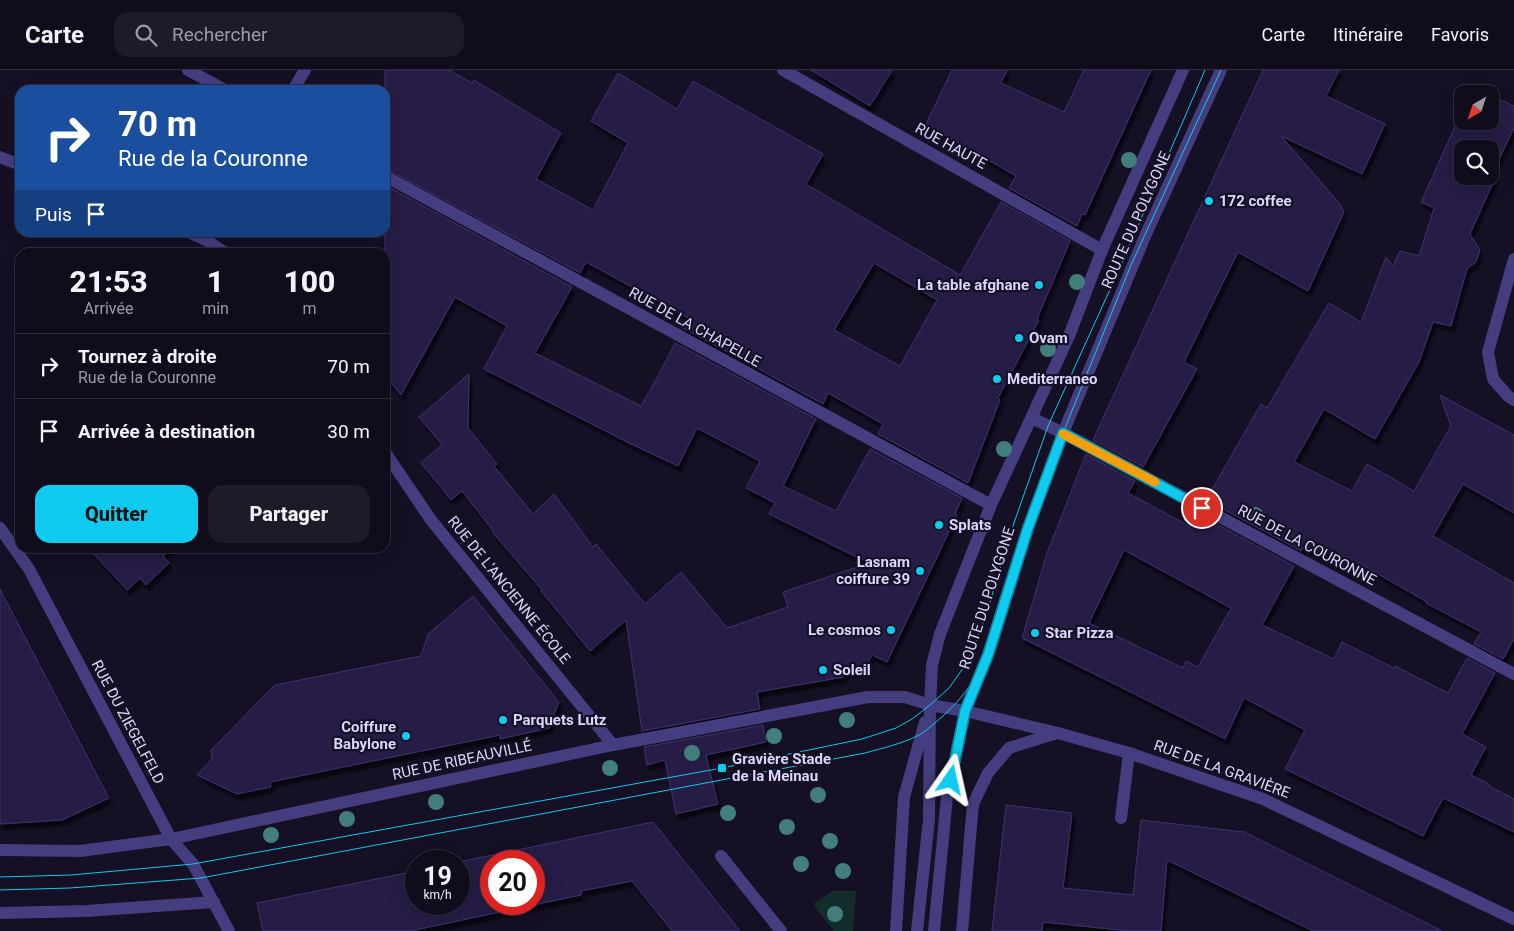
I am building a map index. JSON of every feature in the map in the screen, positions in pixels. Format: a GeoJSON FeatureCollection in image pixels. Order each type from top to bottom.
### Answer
{"type":"FeatureCollection","features":[{"type":"Feature","properties":{"kind":"street"},"geometry":{"type":"LineString","coordinates":[[188,70],[216,85]]}},
{"type":"Feature","properties":{"kind":"street"},"geometry":{"type":"LineString","coordinates":[[296,85],[305,70]]}},
{"type":"Feature","properties":{"kind":"street","name":"RUE HAUTE"},"geometry":{"type":"LineString","coordinates":[[783,70],[1102,250]]}},
{"type":"Feature","properties":{"kind":"street","name":"ROUTE DU POLYGONE"},"geometry":{"type":"LineString","coordinates":[[917,931],[929,819],[932,664],[940,634],[991,505],[1069,336],[1102,250],[1183,70]]}},
{"type":"Feature","properties":{"kind":"street","name":"ROUTE DU POLYGONE"},"geometry":{"type":"LineString","coordinates":[[934,931],[948,797],[965,711],[988,655],[1028,528],[1063,433],[1146,234],[1222,70]]}},
{"type":"Feature","properties":{"kind":"street"},"geometry":{"type":"LineString","coordinates":[[0,158],[15,163]]}},
{"type":"Feature","properties":{"kind":"street","name":"RUE DE LA CHAPELLE"},"geometry":{"type":"LineString","coordinates":[[390,179],[991,505]]}},
{"type":"Feature","properties":{"kind":"street"},"geometry":{"type":"LineString","coordinates":[[209,237],[220,248]]}},
{"type":"Feature","properties":{"kind":"street"},"geometry":{"type":"LineString","coordinates":[[1514,259],[1488,352],[1493,379],[1514,400]]}},
{"type":"Feature","properties":{"kind":"street","name":"RUE DE LA COURONNE"},"geometry":{"type":"LineString","coordinates":[[1032,418],[1514,674]]}},
{"type":"Feature","properties":{"kind":"street","name":"RUE DE L'ANCIENNE ÉCOLE"},"geometry":{"type":"LineString","coordinates":[[390,459],[431,520],[613,745]]}},
{"type":"Feature","properties":{"kind":"street","name":"RUE DU ZIEGELFELD"},"geometry":{"type":"LineString","coordinates":[[0,528],[15,549]]}},
{"type":"Feature","properties":{"kind":"street","name":"RUE DU ZIEGELFELD"},"geometry":{"type":"LineString","coordinates":[[18,553],[29,569],[171,839],[193,864],[229,931]]}},
{"type":"Feature","properties":{"kind":"street","name":"RUE DE RIBEAUVILLÉ"},"geometry":{"type":"LineString","coordinates":[[0,850],[80,851],[171,839],[613,745],[868,697],[905,697],[930,705]]}},
{"type":"Feature","properties":{"kind":"street","name":"ROUTE DU POLYGONE"},"geometry":{"type":"LineString","coordinates":[[896,931],[904,798],[930,705]]}},
{"type":"Feature","properties":{"kind":"street","name":"RUE DE LA GRAVIÈRE"},"geometry":{"type":"LineString","coordinates":[[930,705],[965,711],[1058,733],[1129,753],[1263,798],[1514,919]]}},
{"type":"Feature","properties":{"kind":"street"},"geometry":{"type":"LineString","coordinates":[[962,931],[973,804],[988,773],[1009,748],[1058,733]]}},
{"type":"Feature","properties":{"kind":"street"},"geometry":{"type":"LineString","coordinates":[[1121,818],[1129,753]]}},
{"type":"Feature","properties":{"kind":"street"},"geometry":{"type":"LineString","coordinates":[[722,856],[782,931]]}},
{"type":"Feature","properties":{"kind":"street"},"geometry":{"type":"LineString","coordinates":[[0,913],[86,911],[214,902]]}},
{"type":"Feature","properties":{"kind":"green space"},"geometry":{"type":"Polygon","coordinates":[[[832,891],[856,891],[853,931],[834,931],[813,904],[832,891]]]}},
{"type":"Feature","properties":{"kind":"building"},"geometry":{"type":"Polygon","coordinates":[[[385,70],[449,70],[472,83],[474,80],[561,133],[536,179],[593,210],[628,143],[591,121],[618,73],[677,109],[693,81],[823,154],[806,184],[960,275],[1001,202],[1070,241],[1037,319],[1039,320],[998,398],[1000,400],[968,483],[878,434],[883,424],[828,393],[823,404],[683,328],[687,317],[586,262],[580,273],[390,171],[390,85],[385,85],[385,70]],[[874,263],[834,330],[900,366],[937,300],[874,263]]]}},
{"type":"Feature","properties":{"kind":"building"},"geometry":{"type":"Polygon","coordinates":[[[811,70],[892,70],[870,106],[811,70]]]}},
{"type":"Feature","properties":{"kind":"building"},"geometry":{"type":"Polygon","coordinates":[[[952,70],[1007,70],[1001,83],[1064,112],[1084,70],[1151,70],[1085,215],[1082,214],[1077,226],[1009,188],[1016,176],[926,124],[952,70]]]}},
{"type":"Feature","properties":{"kind":"building"},"geometry":{"type":"Polygon","coordinates":[[[1263,70],[1339,70],[1326,96],[1385,124],[1362,174],[1281,136],[1340,204],[1344,212],[1308,291],[1238,252],[1184,362],[1197,369],[1143,467],[1093,440],[1263,70]]]}},
{"type":"Feature","properties":{"kind":"building"},"geometry":{"type":"Polygon","coordinates":[[[1499,99],[1514,106],[1514,128],[1499,159],[1499,140],[1454,140],[1454,185],[1492,185],[1470,234],[1480,250],[1476,262],[1467,269],[1451,326],[1433,322],[1419,362],[1375,439],[1324,409],[1294,462],[1352,491],[1367,464],[1414,491],[1451,426],[1440,395],[1514,435],[1514,513],[1463,484],[1433,536],[1514,583],[1514,639],[1503,659],[1474,644],[1481,632],[1426,603],[1359,563],[1353,574],[1304,546],[1301,551],[1206,500],[1261,404],[1267,408],[1329,303],[1361,322],[1386,257],[1393,266],[1400,251],[1419,256],[1434,208],[1421,202],[1454,128],[1454,130],[1499,130],[1499,99]]]}},
{"type":"Feature","properties":{"kind":"building"},"geometry":{"type":"Polygon","coordinates":[[[390,188],[572,287],[535,353],[641,406],[675,343],[816,419],[783,486],[836,511],[870,449],[962,498],[955,514],[957,515],[887,662],[872,655],[864,670],[843,673],[844,677],[757,692],[760,709],[642,731],[626,620],[590,651],[542,590],[493,533],[462,491],[451,500],[421,463],[442,445],[419,417],[469,374],[468,428],[497,464],[494,466],[533,514],[554,494],[593,547],[596,544],[645,604],[681,572],[727,628],[788,607],[783,592],[869,563],[769,514],[775,503],[746,488],[760,461],[697,428],[678,466],[484,369],[507,326],[455,297],[401,395],[390,381],[390,248],[385,248],[385,237],[390,237],[390,188]]]}},
{"type":"Feature","properties":{"kind":"building"},"geometry":{"type":"Polygon","coordinates":[[[1086,454],[1135,481],[1128,493],[1191,527],[1198,514],[1294,566],[1262,625],[1334,659],[1342,642],[1448,693],[1467,658],[1495,673],[1462,734],[1486,747],[1471,775],[1514,799],[1514,832],[1443,798],[1423,836],[1285,769],[1305,730],[1244,698],[1225,739],[1022,638],[1047,553],[1086,454]],[[1124,550],[1089,623],[1183,668],[1186,661],[1198,667],[1231,608],[1124,550]]]}},
{"type":"Feature","properties":{"kind":"building"},"geometry":{"type":"Polygon","coordinates":[[[93,553],[167,553],[163,556],[169,563],[146,585],[140,578],[127,590],[93,553]]]}},
{"type":"Feature","properties":{"kind":"building"},"geometry":{"type":"Polygon","coordinates":[[[0,589],[109,798],[62,820],[0,824],[0,589]]]}},
{"type":"Feature","properties":{"kind":"building"},"geometry":{"type":"Polygon","coordinates":[[[473,596],[559,702],[549,728],[500,739],[500,735],[270,782],[271,787],[237,794],[197,775],[212,759],[211,750],[275,685],[421,656],[428,634],[473,596]]]}},
{"type":"Feature","properties":{"kind":"building"},"geometry":{"type":"Polygon","coordinates":[[[763,725],[766,742],[706,755],[718,804],[676,814],[665,760],[647,765],[644,747],[763,725]]]}},
{"type":"Feature","properties":{"kind":"building"},"geometry":{"type":"Polygon","coordinates":[[[1006,805],[1072,813],[1063,888],[1133,895],[1141,820],[1244,832],[1442,931],[1313,931],[1167,860],[1161,931],[1129,931],[1043,922],[1042,931],[992,931],[1006,805]]]}},
{"type":"Feature","properties":{"kind":"building"},"geometry":{"type":"Polygon","coordinates":[[[653,822],[740,931],[672,931],[632,881],[581,891],[581,895],[545,903],[545,850],[517,850],[653,822]]]}},
{"type":"Feature","properties":{"kind":"building"},"geometry":{"type":"Polygon","coordinates":[[[480,858],[480,915],[486,915],[410,931],[263,931],[257,903],[405,873],[405,915],[470,915],[470,860],[480,858]]]}},
{"type":"Feature","properties":{"kind":"tram line"},"geometry":{"type":"LineString","coordinates":[[0,877],[71,875],[193,864],[722,768],[862,739],[896,728],[912,719],[949,688],[964,667],[973,649],[1048,426],[1122,263],[1205,70]]}},
{"type":"Feature","properties":{"kind":"tram line"},"geometry":{"type":"LineString","coordinates":[[0,890],[70,888],[201,878],[865,753],[898,744],[922,733],[959,700],[978,674],[988,655],[1028,528],[1063,433],[1131,265],[1221,70]]}},
{"type":"Feature","properties":{"kind":"slow traffic"},"geometry":{"type":"LineString","coordinates":[[1063,434],[1155,482]]}},
{"type":"Feature","properties":{"kind":"place","name":"172 coffee"},"geometry":{"type":"Point","coordinates":[1209,201]}},
{"type":"Feature","properties":{"kind":"place","name":"La table afghane"},"geometry":{"type":"Point","coordinates":[1039,285]}},
{"type":"Feature","properties":{"kind":"place","name":"Ovam"},"geometry":{"type":"Point","coordinates":[1019,338]}},
{"type":"Feature","properties":{"kind":"place","name":"Mediterraneo"},"geometry":{"type":"Point","coordinates":[997,379]}},
{"type":"Feature","properties":{"kind":"place","name":"Splats"},"geometry":{"type":"Point","coordinates":[939,525]}},
{"type":"Feature","properties":{"kind":"place","name":"Lasnam coiffure 39"},"geometry":{"type":"Point","coordinates":[920,571]}},
{"type":"Feature","properties":{"kind":"place","name":"Le cosmos"},"geometry":{"type":"Point","coordinates":[891,630]}},
{"type":"Feature","properties":{"kind":"place","name":"Star Pizza"},"geometry":{"type":"Point","coordinates":[1035,633]}},
{"type":"Feature","properties":{"kind":"place","name":"Soleil"},"geometry":{"type":"Point","coordinates":[823,670]}},
{"type":"Feature","properties":{"kind":"place","name":"Parquets Lutz"},"geometry":{"type":"Point","coordinates":[503,720]}},
{"type":"Feature","properties":{"kind":"place","name":"Coiffure Babylone"},"geometry":{"type":"Point","coordinates":[406,736]}},
{"type":"Feature","properties":{"kind":"place","name":"Gravière Stade de la Meinau"},"geometry":{"type":"Point","coordinates":[722,768]}},
{"type":"Feature","properties":{"kind":"route"},"geometry":{"type":"LineString","coordinates":[[951,780],[965,711],[988,655],[1028,528],[1063,433],[1202,508]]}}]}
